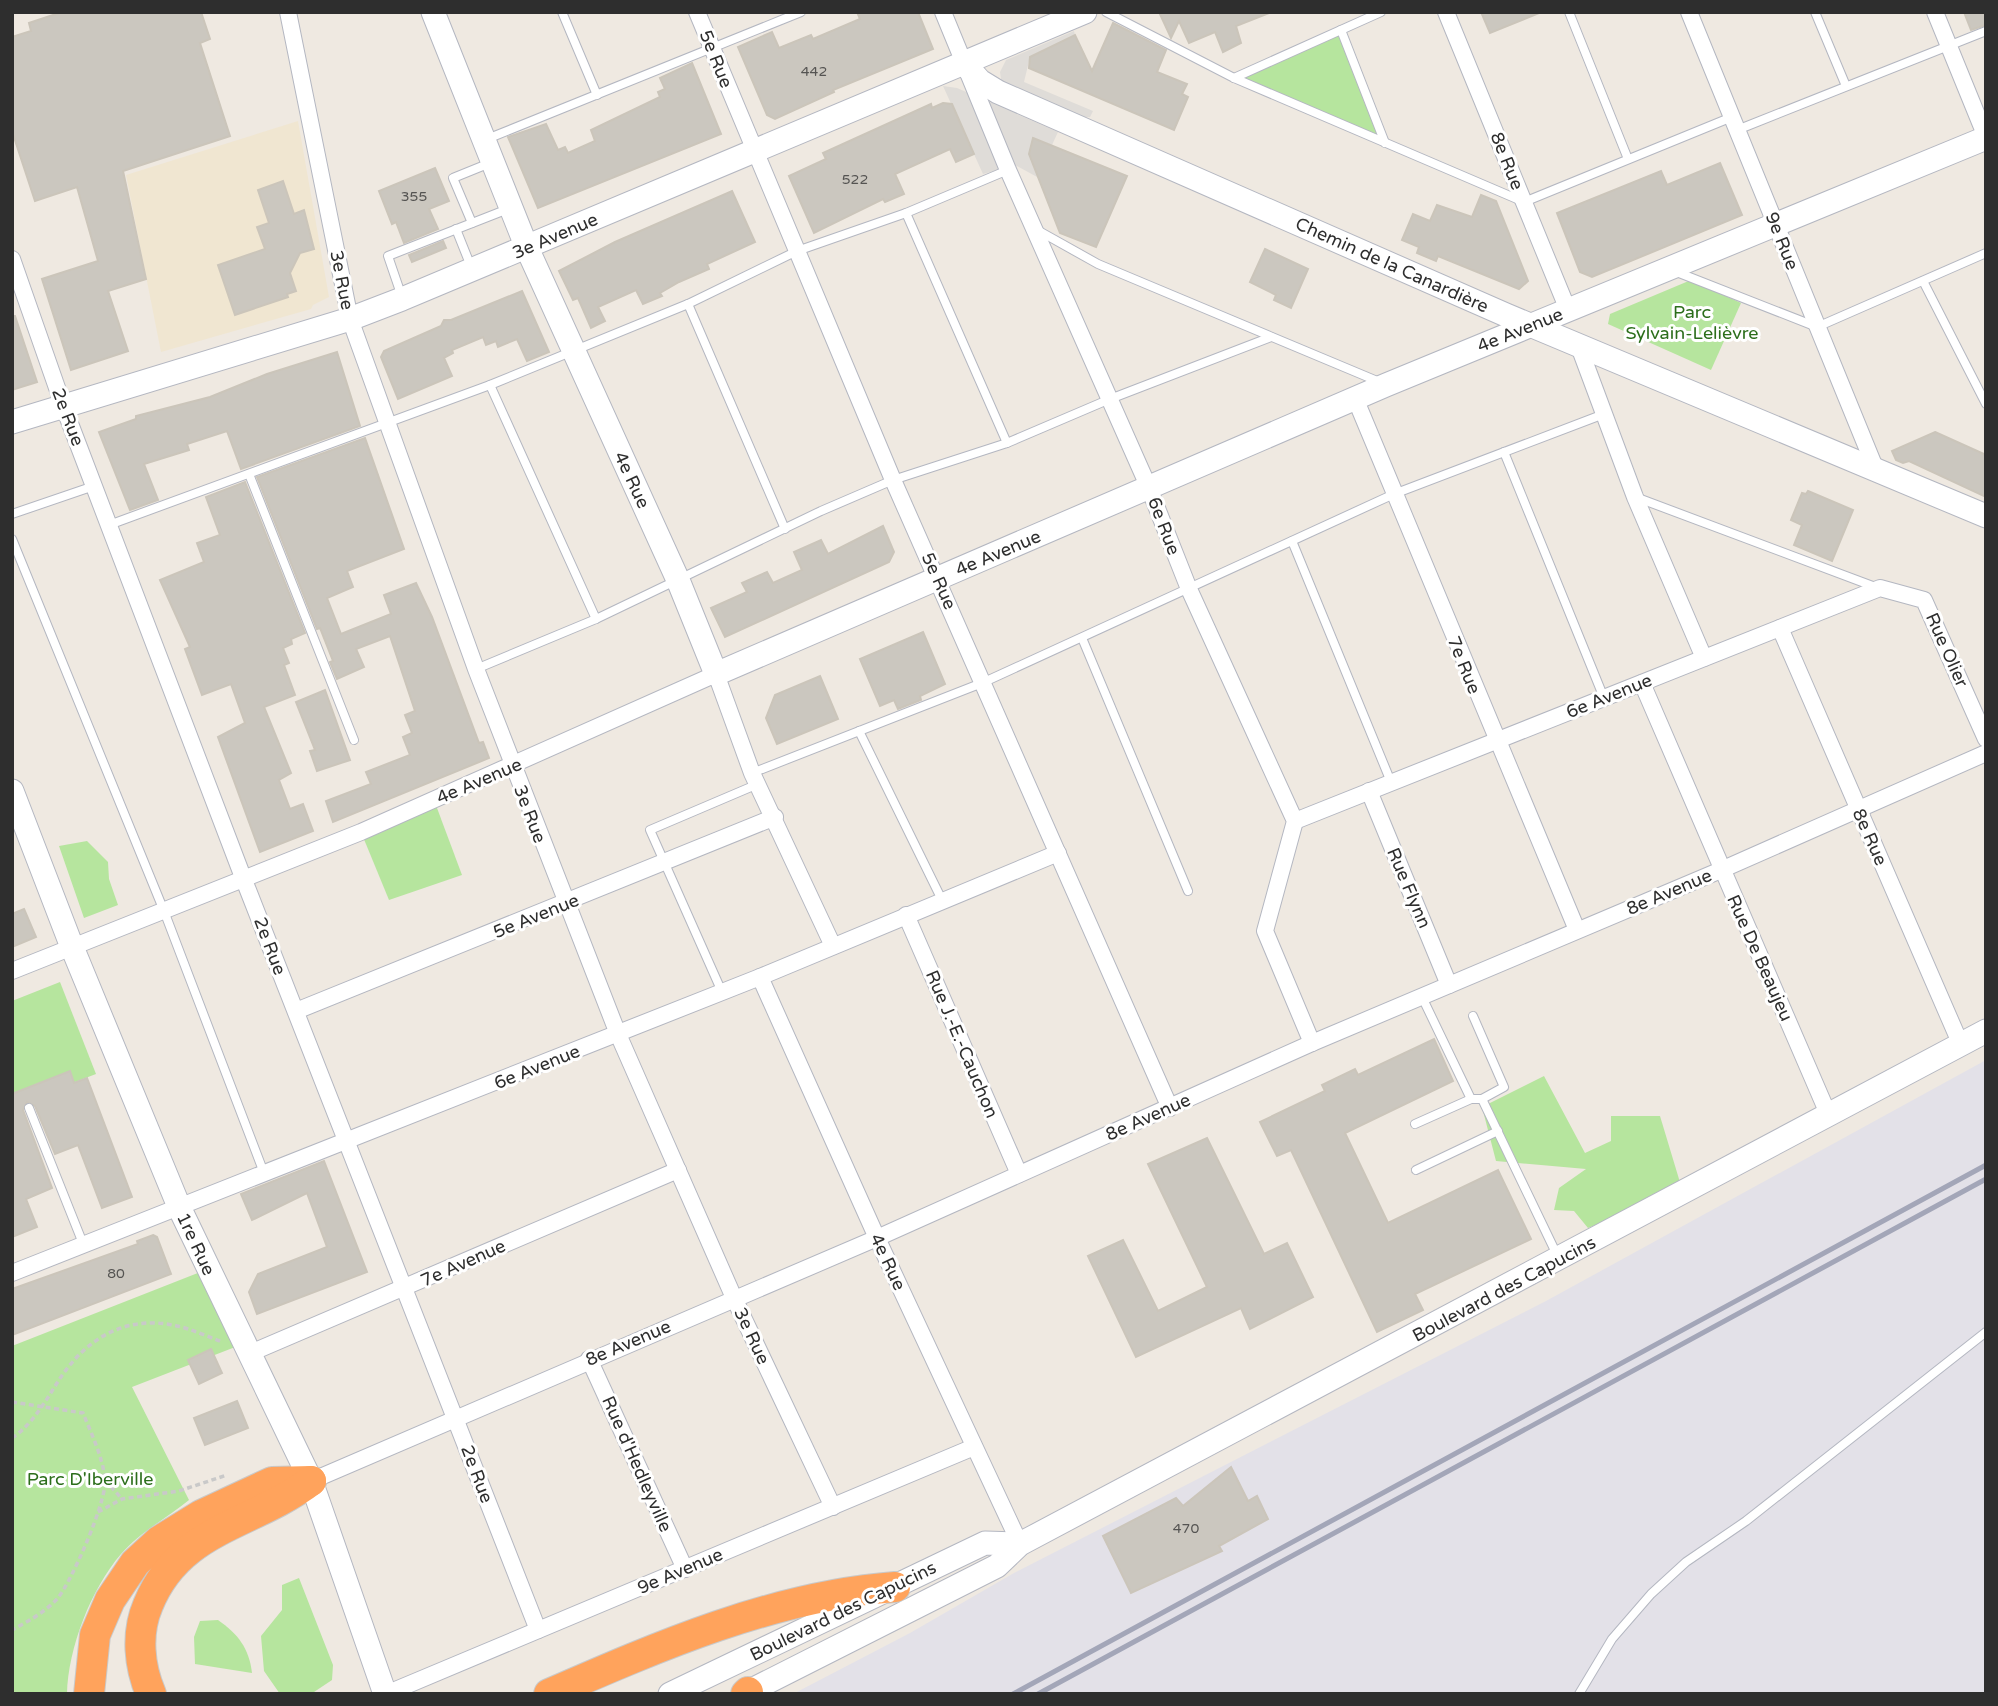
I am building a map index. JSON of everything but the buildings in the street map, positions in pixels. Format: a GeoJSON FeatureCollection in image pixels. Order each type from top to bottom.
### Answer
{"type":"FeatureCollection","features":[{"type":"Feature","properties":{"kind":"highway"},"geometry":{"type":"LineString","coordinates":[[89,1694],[95,1635],[110,1600],[135,1563],[159,1541],[201,1515],[272,1482],[311,1481]]}},
{"type":"Feature","properties":{"kind":"highway"},"geometry":{"type":"LineString","coordinates":[[151,1694],[141,1661],[142,1619],[162,1576],[173,1560],[203,1538],[283,1501],[311,1481]]}},
{"type":"Feature","properties":{"kind":"highway"},"geometry":{"type":"LineString","coordinates":[[549,1694],[704,1630],[843,1591],[895,1587]]}},
{"type":"Feature","properties":{"kind":"main road","name":"4e Rue"},"geometry":{"type":"LineString","coordinates":[[433,12],[527,248],[678,580],[716,674]]}},
{"type":"Feature","properties":{"kind":"main road","name":"3e Avenue"},"geometry":{"type":"LineString","coordinates":[[12,422],[350,318],[402,299],[1085,12]]}},
{"type":"Feature","properties":{"kind":"main road","name":"Chemin de la Canardière"},"geometry":{"type":"LineString","coordinates":[[963,62],[980,81],[998,92],[1531,325],[1986,516]]}},
{"type":"Feature","properties":{"kind":"main road","name":"4e Avenue"},"geometry":{"type":"LineString","coordinates":[[716,674],[1386,384],[1986,138]]}},
{"type":"Feature","properties":{"kind":"main road","name":"1re Rue"},"geometry":{"type":"LineString","coordinates":[[12,791],[72,947],[180,1209],[311,1481],[386,1694]]}},
{"type":"Feature","properties":{"kind":"main road","name":"Boulevard des Capucins"},"geometry":{"type":"LineString","coordinates":[[746,1693],[997,1566],[1020,1544],[1986,1031]]}},
{"type":"Feature","properties":{"kind":"main road","name":"Boulevard des Capucins"},"geometry":{"type":"LineString","coordinates":[[670,1694],[985,1543],[1020,1544]]}},
{"type":"Feature","properties":{"kind":"street","name":"3e Rue"},"geometry":{"type":"LineString","coordinates":[[288,12],[350,318],[386,422],[512,767],[618,1034],[734,1298],[832,1507]]}},
{"type":"Feature","properties":{"kind":"street","name":"5e Rue"},"geometry":{"type":"LineString","coordinates":[[697,12],[893,480],[939,578],[982,683],[1170,1108]]}},
{"type":"Feature","properties":{"kind":"street","name":"6e Rue"},"geometry":{"type":"LineString","coordinates":[[943,12],[1008,170],[1149,488],[1189,589],[1295,821]]}},
{"type":"Feature","properties":{"kind":"street","name":"8e Rue"},"geometry":{"type":"LineString","coordinates":[[1446,12],[1568,310]]}},
{"type":"Feature","properties":{"kind":"street","name":"9e Rue"},"geometry":{"type":"LineString","coordinates":[[1689,12],[1876,470]]}},
{"type":"Feature","properties":{"kind":"street"},"geometry":{"type":"LineString","coordinates":[[1935,12],[1986,138]]}},
{"type":"Feature","properties":{"kind":"street","name":"2e Rue"},"geometry":{"type":"LineString","coordinates":[[12,259],[63,405],[244,880],[538,1630]]}},
{"type":"Feature","properties":{"kind":"street"},"geometry":{"type":"LineString","coordinates":[[1578,344],[1635,497],[1704,658]]}},
{"type":"Feature","properties":{"kind":"street","name":"7e Rue"},"geometry":{"type":"LineString","coordinates":[[1355,398],[1577,930]]}},
{"type":"Feature","properties":{"kind":"street","name":"6e Avenue"},"geometry":{"type":"LineString","coordinates":[[1295,821],[1880,588]]}},
{"type":"Feature","properties":{"kind":"street","name":"Rue Olier"},"geometry":{"type":"LineString","coordinates":[[1880,588],[1924,600],[1986,739]]}},
{"type":"Feature","properties":{"kind":"street","name":"8e Rue"},"geometry":{"type":"LineString","coordinates":[[1780,628],[1961,1045]]}},
{"type":"Feature","properties":{"kind":"street","name":"4e Avenue"},"geometry":{"type":"LineString","coordinates":[[12,971],[244,880],[512,767],[716,674]]}},
{"type":"Feature","properties":{"kind":"street","name":"4e Rue"},"geometry":{"type":"LineString","coordinates":[[716,674],[755,778],[833,946]]}},
{"type":"Feature","properties":{"kind":"street","name":"Rue De Beaujeu"},"geometry":{"type":"LineString","coordinates":[[1642,683],[1829,1116]]}},
{"type":"Feature","properties":{"kind":"street","name":"8e Avenue"},"geometry":{"type":"LineString","coordinates":[[311,1481],[589,1359],[877,1238],[1312,1043],[1721,870],[1986,753]]}},
{"type":"Feature","properties":{"kind":"street","name":"Rue Flynn"},"geometry":{"type":"LineString","coordinates":[[1369,791],[1449,985]]}},
{"type":"Feature","properties":{"kind":"street","name":"5e Avenue"},"geometry":{"type":"LineString","coordinates":[[296,1011],[775,817]]}},
{"type":"Feature","properties":{"kind":"street"},"geometry":{"type":"LineString","coordinates":[[1295,821],[1265,932],[1312,1043]]}},
{"type":"Feature","properties":{"kind":"street","name":"6e Avenue"},"geometry":{"type":"LineString","coordinates":[[12,1273],[722,993],[1058,853]]}},
{"type":"Feature","properties":{"kind":"street","name":"Rue J.-E.-Cauchon"},"geometry":{"type":"LineString","coordinates":[[906,915],[1019,1174]]}},
{"type":"Feature","properties":{"kind":"street","name":"4e Rue"},"geometry":{"type":"LineString","coordinates":[[760,977],[877,1238],[1020,1544]]}},
{"type":"Feature","properties":{"kind":"street","name":"7e Avenue"},"geometry":{"type":"LineString","coordinates":[[246,1349],[405,1289],[678,1170]]}},
{"type":"Feature","properties":{"kind":"street","name":"Rue d'Hedleyville"},"geometry":{"type":"LineString","coordinates":[[589,1359],[684,1569]]}},
{"type":"Feature","properties":{"kind":"street","name":"9e Avenue"},"geometry":{"type":"LineString","coordinates":[[386,1694],[974,1447]]}},
{"type":"Feature","properties":{"kind":"lane"},"geometry":{"type":"LineString","coordinates":[[562,12],[597,95]]}},
{"type":"Feature","properties":{"kind":"lane"},"geometry":{"type":"LineString","coordinates":[[472,223],[453,178],[488,151],[597,95],[801,12]]}},
{"type":"Feature","properties":{"kind":"lane"},"geometry":{"type":"LineString","coordinates":[[1106,12],[1234,78],[1524,202],[1628,159],[1846,86],[1986,31]]}},
{"type":"Feature","properties":{"kind":"lane"},"geometry":{"type":"LineString","coordinates":[[1234,78],[1381,12]]}},
{"type":"Feature","properties":{"kind":"lane"},"geometry":{"type":"LineString","coordinates":[[1569,12],[1628,159]]}},
{"type":"Feature","properties":{"kind":"lane"},"geometry":{"type":"LineString","coordinates":[[1815,12],[1846,86]]}},
{"type":"Feature","properties":{"kind":"lane"},"geometry":{"type":"LineString","coordinates":[[1341,30],[1385,143]]}},
{"type":"Feature","properties":{"kind":"lane"},"geometry":{"type":"LineString","coordinates":[[109,525],[490,385],[572,349],[688,304],[797,251],[906,213],[1008,170]]}},
{"type":"Feature","properties":{"kind":"lane"},"geometry":{"type":"LineString","coordinates":[[402,299],[388,256],[511,208]]}},
{"type":"Feature","properties":{"kind":"lane"},"geometry":{"type":"LineString","coordinates":[[906,213],[1007,443]]}},
{"type":"Feature","properties":{"kind":"lane"},"geometry":{"type":"LineString","coordinates":[[456,229],[472,271]]}},
{"type":"Feature","properties":{"kind":"lane"},"geometry":{"type":"LineString","coordinates":[[1036,230],[1098,264],[1386,384]]}},
{"type":"Feature","properties":{"kind":"lane"},"geometry":{"type":"LineString","coordinates":[[1668,269],[1817,327],[1986,253]]}},
{"type":"Feature","properties":{"kind":"lane"},"geometry":{"type":"LineString","coordinates":[[1923,281],[1986,404]]}},
{"type":"Feature","properties":{"kind":"lane"},"geometry":{"type":"LineString","coordinates":[[688,304],[785,528]]}},
{"type":"Feature","properties":{"kind":"lane"},"geometry":{"type":"LineString","coordinates":[[476,669],[596,619],[785,528],[893,480],[1007,443],[1110,399],[1270,337]]}},
{"type":"Feature","properties":{"kind":"lane"},"geometry":{"type":"LineString","coordinates":[[490,385],[596,619]]}},
{"type":"Feature","properties":{"kind":"lane"},"geometry":{"type":"LineString","coordinates":[[722,993],[650,830],[859,731],[982,683],[1394,494],[1604,414]]}},
{"type":"Feature","properties":{"kind":"lane"},"geometry":{"type":"LineString","coordinates":[[1504,452],[1604,698]]}},
{"type":"Feature","properties":{"kind":"lane"},"geometry":{"type":"LineString","coordinates":[[249,474],[354,740]]}},
{"type":"Feature","properties":{"kind":"lane"},"geometry":{"type":"LineString","coordinates":[[12,513],[94,486]]}},
{"type":"Feature","properties":{"kind":"lane"},"geometry":{"type":"LineString","coordinates":[[1635,497],[1880,588]]}},
{"type":"Feature","properties":{"kind":"lane"},"geometry":{"type":"LineString","coordinates":[[12,539],[164,911],[265,1175]]}},
{"type":"Feature","properties":{"kind":"lane"},"geometry":{"type":"LineString","coordinates":[[1292,541],[1391,782]]}},
{"type":"Feature","properties":{"kind":"lane"},"geometry":{"type":"LineString","coordinates":[[1082,638],[1188,891]]}},
{"type":"Feature","properties":{"kind":"lane"},"geometry":{"type":"LineString","coordinates":[[859,731],[942,900]]}},
{"type":"Feature","properties":{"kind":"lane"},"geometry":{"type":"LineString","coordinates":[[1422,997],[1471,1099]]}},
{"type":"Feature","properties":{"kind":"lane"},"geometry":{"type":"LineString","coordinates":[[1415,1124],[1471,1099],[1482,1099],[1504,1087],[1474,1016]]}},
{"type":"Feature","properties":{"kind":"lane"},"geometry":{"type":"LineString","coordinates":[[1482,1099],[1559,1260]]}},
{"type":"Feature","properties":{"kind":"lane"},"geometry":{"type":"LineString","coordinates":[[29,1108],[83,1246]]}},
{"type":"Feature","properties":{"kind":"lane"},"geometry":{"type":"LineString","coordinates":[[1416,1170],[1498,1130]]}},
{"type":"Feature","properties":{"kind":"lane"},"geometry":{"type":"LineString","coordinates":[[1579,1694],[1612,1639],[1651,1594],[1686,1562],[1746,1521],[1986,1332]]}},
{"type":"Feature","properties":{"kind":"path"},"geometry":{"type":"LineString","coordinates":[[12,1438],[41,1406],[70,1363],[95,1339],[120,1327],[149,1321],[179,1326],[246,1349]]}},
{"type":"Feature","properties":{"kind":"path"},"geometry":{"type":"LineString","coordinates":[[12,1402],[83,1413],[105,1480],[122,1499]]}},
{"type":"Feature","properties":{"kind":"path"},"geometry":{"type":"LineString","coordinates":[[96,1513],[122,1499],[179,1491],[228,1475]]}},
{"type":"Feature","properties":{"kind":"path"},"geometry":{"type":"LineString","coordinates":[[12,1630],[54,1602],[65,1589],[96,1513],[105,1480]]}},
{"type":"Feature","properties":{"kind":"shaded area"},"geometry":{"type":"Polygon","coordinates":[[[1074,31],[1075,35],[1030,57],[1024,82],[1093,111],[1090,117],[1078,117],[1002,85],[1000,72],[1006,60],[1074,31]]]}},
{"type":"Feature","properties":{"kind":"shaded area"},"geometry":{"type":"Polygon","coordinates":[[[943,86],[957,88],[1058,132],[1052,145],[1033,138],[1029,154],[1039,178],[1015,165],[983,174],[943,86]]]}},
{"type":"Feature","properties":{"kind":"shaded area"},"geometry":{"type":"Polygon","coordinates":[[[298,121],[329,297],[313,305],[311,309],[161,352],[126,175],[298,121]]]}},
{"type":"Feature","properties":{"kind":"shaded area"},"geometry":{"type":"Polygon","coordinates":[[[1986,1060],[1986,1694],[793,1694],[910,1633],[1014,1573],[1546,1301],[1986,1060]]]}},
{"type":"Feature","properties":{"kind":"green space"},"geometry":{"type":"Polygon","coordinates":[[[1341,30],[1385,143],[1234,78],[1341,30]]]}},
{"type":"Feature","properties":{"kind":"green space","name":"Parc Sylvain-Lelièvre"},"geometry":{"type":"Polygon","coordinates":[[[1691,280],[1741,303],[1711,370],[1608,324],[1610,314],[1691,280]]]}},
{"type":"Feature","properties":{"kind":"green space"},"geometry":{"type":"Polygon","coordinates":[[[434,800],[462,875],[389,900],[361,832],[434,800]]]}},
{"type":"Feature","properties":{"kind":"green space"},"geometry":{"type":"Polygon","coordinates":[[[87,841],[108,862],[109,879],[118,905],[84,918],[59,846],[87,841]]]}},
{"type":"Feature","properties":{"kind":"green space"},"geometry":{"type":"Polygon","coordinates":[[[60,982],[96,1074],[12,1106],[12,1001],[60,982]]]}},
{"type":"Feature","properties":{"kind":"green space"},"geometry":{"type":"Polygon","coordinates":[[[1544,1076],[1585,1153],[1611,1141],[1611,1116],[1660,1116],[1682,1189],[1588,1228],[1574,1211],[1554,1210],[1559,1188],[1586,1169],[1496,1161],[1482,1107],[1544,1076]]]}},
{"type":"Feature","properties":{"kind":"green space","name":"Parc D'Iberville"},"geometry":{"type":"Polygon","coordinates":[[[208,1269],[243,1344],[132,1387],[189,1500],[128,1546],[110,1568],[83,1620],[68,1676],[67,1694],[12,1694],[12,1346],[208,1269]]]}},
{"type":"Feature","properties":{"kind":"green space"},"geometry":{"type":"Polygon","coordinates":[[[299,1578],[333,1665],[332,1680],[311,1694],[280,1694],[264,1671],[261,1636],[282,1610],[282,1585],[299,1578]]]}},
{"type":"Feature","properties":{"kind":"green space"},"geometry":{"type":"Polygon","coordinates":[[[218,1620],[241,1642],[252,1673],[195,1664],[194,1637],[200,1621],[218,1620]]]}},
{"type":"Feature","properties":{"kind":"railway"},"geometry":{"type":"LineString","coordinates":[[1013,1694],[1986,1165]]}},
{"type":"Feature","properties":{"kind":"railway"},"geometry":{"type":"LineString","coordinates":[[1038,1694],[1986,1179]]}}]}
